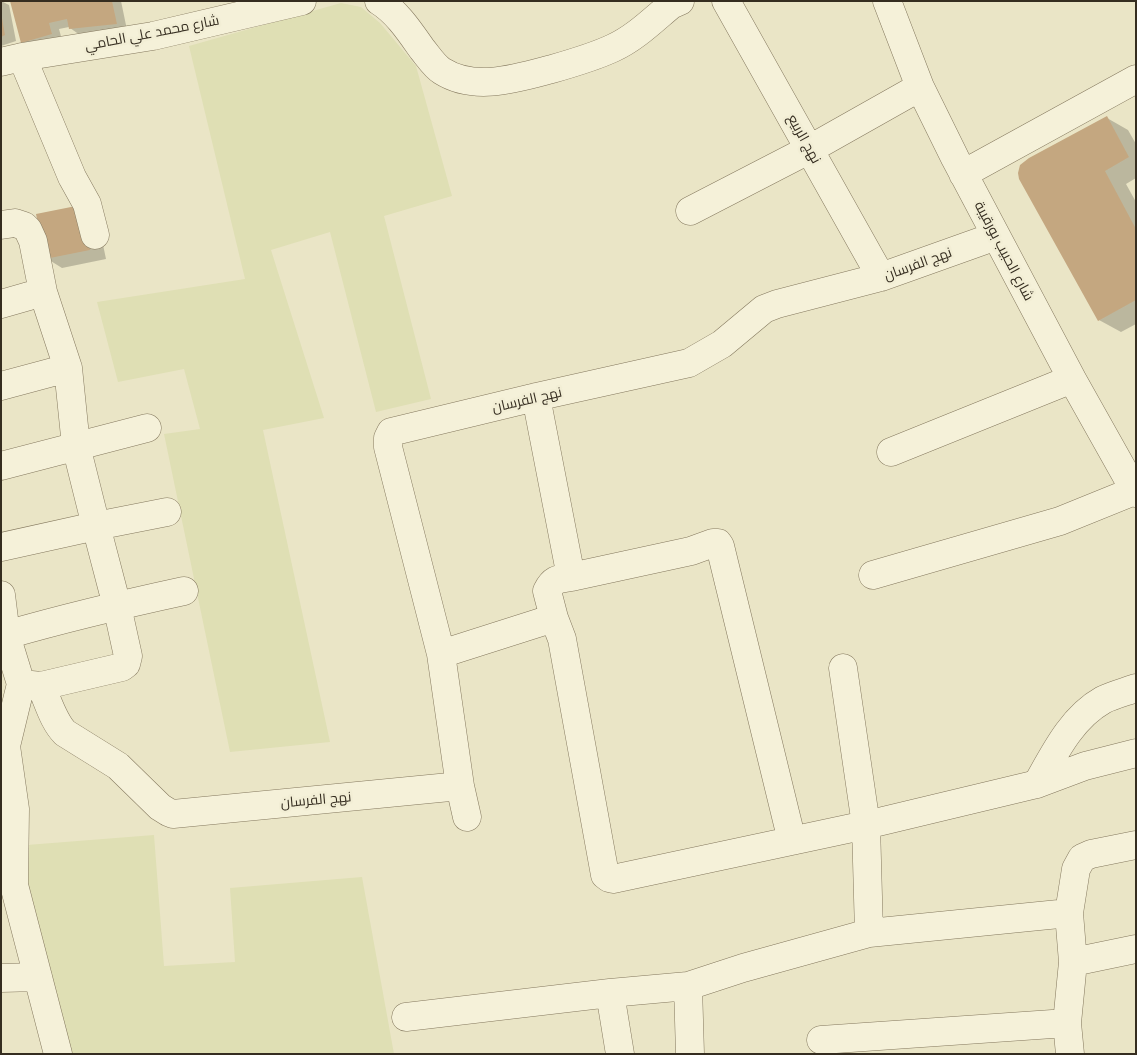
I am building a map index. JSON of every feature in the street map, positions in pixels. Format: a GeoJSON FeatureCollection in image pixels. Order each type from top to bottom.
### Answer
{"type":"FeatureCollection","features":[{"type":"Feature","properties":{"kind":"street","name":"شارع محمد علي الحامي"},"geometry":{"type":"LineString","coordinates":[[12,60],[152,36],[302,1]]}},
{"type":"Feature","properties":{"kind":"street"},"geometry":{"type":"LineString","coordinates":[[379,1],[392,11],[440,70],[450,76],[464,80],[482,82],[511,80],[601,53],[623,42],[674,3]]}},
{"type":"Feature","properties":{"kind":"street","name":"نهج الربيع"},"geometry":{"type":"LineString","coordinates":[[726,1],[881,277]]}},
{"type":"Feature","properties":{"kind":"street","name":"شارع الحبيب بورقيبة"},"geometry":{"type":"LineString","coordinates":[[887,1],[920,87],[963,174],[1072,379],[1135,492]]}},
{"type":"Feature","properties":{"kind":"street"},"geometry":{"type":"LineString","coordinates":[[12,60],[87,204],[95,235]]}},
{"type":"Feature","properties":{"kind":"street"},"geometry":{"type":"LineString","coordinates":[[963,174],[1136,79]]}},
{"type":"Feature","properties":{"kind":"street"},"geometry":{"type":"LineString","coordinates":[[690,211],[810,149],[920,87]]}},
{"type":"Feature","properties":{"kind":"street"},"geometry":{"type":"LineString","coordinates":[[1,225],[15,223],[24,226],[33,241],[43,292],[68,368],[76,446],[128,656],[126,664],[122,667],[31,685]]}},
{"type":"Feature","properties":{"kind":"street","name":"نهج الفرسان"},"geometry":{"type":"LineString","coordinates":[[467,817],[460,786],[441,654],[393,471],[388,447],[388,438],[391,432],[689,363],[722,344],[764,309],[881,277],[996,236]]}},
{"type":"Feature","properties":{"kind":"street"},"geometry":{"type":"LineString","coordinates":[[1,304],[43,292]]}},
{"type":"Feature","properties":{"kind":"street"},"geometry":{"type":"LineString","coordinates":[[1,386],[68,368]]}},
{"type":"Feature","properties":{"kind":"street"},"geometry":{"type":"LineString","coordinates":[[892,452],[1072,379]]}},
{"type":"Feature","properties":{"kind":"street"},"geometry":{"type":"LineString","coordinates":[[536,398],[571,578]]}},
{"type":"Feature","properties":{"kind":"street"},"geometry":{"type":"LineString","coordinates":[[1,466],[146,428]]}},
{"type":"Feature","properties":{"kind":"street"},"geometry":{"type":"LineString","coordinates":[[873,575],[1060,521],[1135,492]]}},
{"type":"Feature","properties":{"kind":"street"},"geometry":{"type":"LineString","coordinates":[[1,547],[167,512]]}},
{"type":"Feature","properties":{"kind":"street"},"geometry":{"type":"LineString","coordinates":[[792,841],[718,543],[690,551],[556,580],[552,583],[547,591],[554,618],[562,638],[605,875],[609,878],[613,879],[792,841],[866,825],[1037,784],[1085,766],[1136,753]]}},
{"type":"Feature","properties":{"kind":"street"},"geometry":{"type":"LineString","coordinates":[[4,639],[60,620],[184,592]]}},
{"type":"Feature","properties":{"kind":"street"},"geometry":{"type":"LineString","coordinates":[[1,595],[4,639],[31,685]]}},
{"type":"Feature","properties":{"kind":"street"},"geometry":{"type":"LineString","coordinates":[[441,654],[554,618]]}},
{"type":"Feature","properties":{"kind":"street"},"geometry":{"type":"LineString","coordinates":[[843,668],[866,825],[869,933]]}},
{"type":"Feature","properties":{"kind":"street"},"geometry":{"type":"LineString","coordinates":[[31,685],[4,746],[15,809],[14,885],[58,1054]]}},
{"type":"Feature","properties":{"kind":"street","name":"نهج الفرسان"},"geometry":{"type":"LineString","coordinates":[[31,685],[65,733],[118,766],[160,807],[172,814],[460,786]]}},
{"type":"Feature","properties":{"kind":"street"},"geometry":{"type":"LineString","coordinates":[[1037,784],[1063,738],[1085,714],[1104,700],[1136,688]]}},
{"type":"Feature","properties":{"kind":"street"},"geometry":{"type":"LineString","coordinates":[[1070,1054],[1067,1024],[1073,962],[1069,913],[1076,869],[1082,858],[1092,854],[1136,845]]}},
{"type":"Feature","properties":{"kind":"street"},"geometry":{"type":"LineString","coordinates":[[406,1017],[610,993],[688,986],[743,968],[869,933],[1069,913]]}},
{"type":"Feature","properties":{"kind":"street"},"geometry":{"type":"LineString","coordinates":[[1073,962],[1136,949]]}},
{"type":"Feature","properties":{"kind":"street"},"geometry":{"type":"LineString","coordinates":[[1,978],[38,977]]}},
{"type":"Feature","properties":{"kind":"street"},"geometry":{"type":"LineString","coordinates":[[688,986],[690,1054]]}},
{"type":"Feature","properties":{"kind":"street"},"geometry":{"type":"LineString","coordinates":[[610,993],[620,1054]]}},
{"type":"Feature","properties":{"kind":"street"},"geometry":{"type":"LineString","coordinates":[[822,1040],[1067,1024]]}},
{"type":"Feature","properties":{"kind":"green space"},"geometry":{"type":"Polygon","coordinates":[[[341,3],[361,7],[380,23],[416,66],[452,196],[384,216],[431,399],[376,412],[330,232],[271,250],[324,418],[263,430],[330,742],[230,752],[164,434],[200,429],[184,369],[118,382],[97,302],[245,279],[189,46],[341,3]]]}},
{"type":"Feature","properties":{"kind":"green space"},"geometry":{"type":"Polygon","coordinates":[[[154,835],[164,966],[235,962],[230,888],[362,877],[394,1054],[48,1054],[14,846],[154,835]]]}},
{"type":"Feature","properties":{"kind":"building"},"geometry":{"type":"Polygon","coordinates":[[[10,1],[112,1],[117,24],[69,29],[67,19],[49,23],[52,34],[21,43],[10,1]]]}},
{"type":"Feature","properties":{"kind":"building"},"geometry":{"type":"Polygon","coordinates":[[[1,18],[5,35],[1,37],[1,18]]]}},
{"type":"Feature","properties":{"kind":"building"},"geometry":{"type":"Polygon","coordinates":[[[1107,116],[1129,157],[1105,171],[1136,229],[1136,300],[1098,321],[1019,179],[1018,173],[1020,165],[1029,158],[1107,116]]]}},
{"type":"Feature","properties":{"kind":"building"},"geometry":{"type":"Polygon","coordinates":[[[81,205],[90,250],[45,259],[36,214],[81,205]]]}}]}
